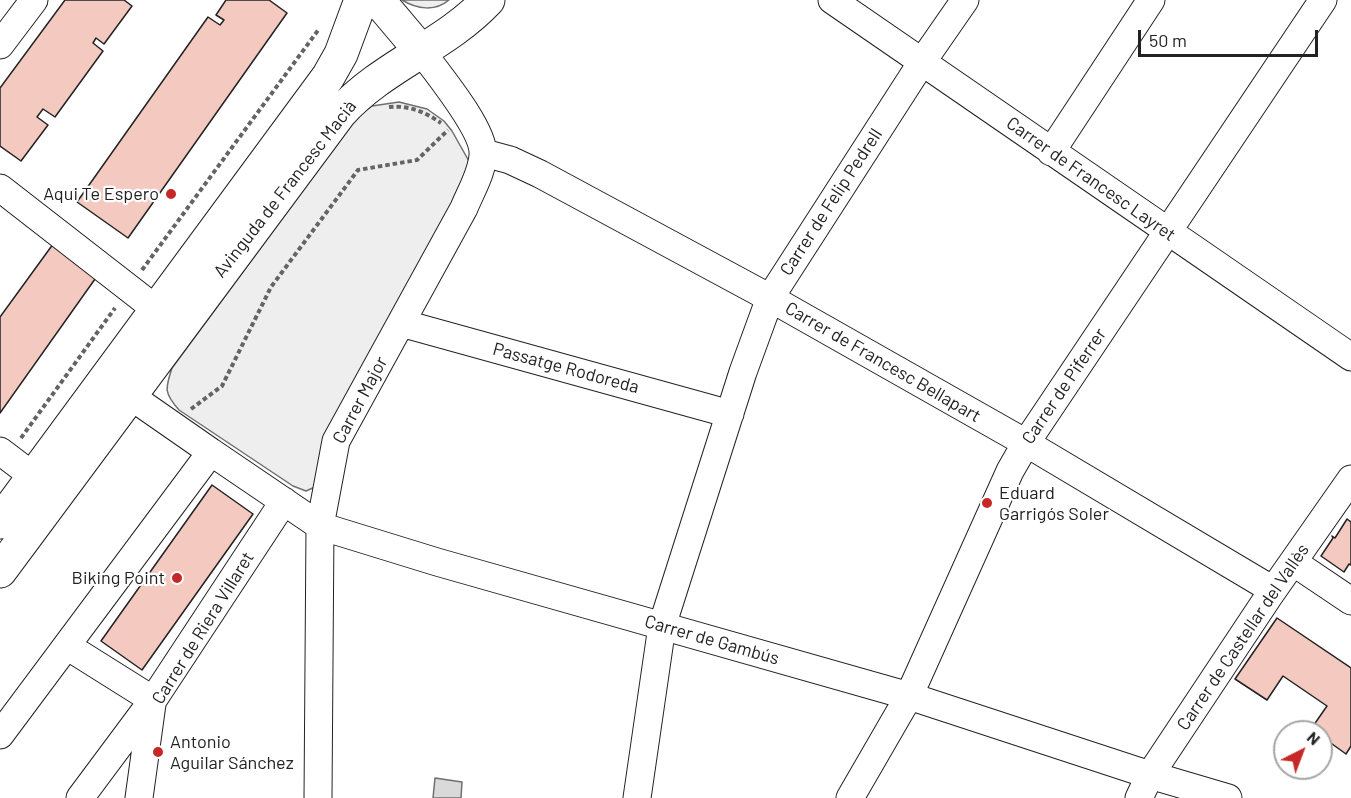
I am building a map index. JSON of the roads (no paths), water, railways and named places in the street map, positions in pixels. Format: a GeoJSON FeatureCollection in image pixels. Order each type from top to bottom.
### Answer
{"type":"FeatureCollection","features":[{"type":"Feature","properties":{"kind":"main road","name":"Avinguda de Francesc Macià"},"geometry":{"type":"LineString","coordinates":[[0,571],[115,389],[157,310],[335,66],[352,28],[361,0]]}},
{"type":"Feature","properties":{"kind":"main road"},"geometry":{"type":"LineString","coordinates":[[378,0],[421,51]]}},
{"type":"Feature","properties":{"kind":"main road","name":"Avinguda de Francesc Macià"},"geometry":{"type":"LineString","coordinates":[[0,522],[33,476],[115,389],[340,113],[374,81],[462,24],[488,0]]}},
{"type":"Feature","properties":{"kind":"street"},"geometry":{"type":"LineString","coordinates":[[0,45],[34,0]]}},
{"type":"Feature","properties":{"kind":"street","name":"Carrer de Francesc Layret"},"geometry":{"type":"LineString","coordinates":[[832,0],[1351,357]]}},
{"type":"Feature","properties":{"kind":"street","name":"Carrer de Felip Pedrell"},"geometry":{"type":"LineString","coordinates":[[637,798],[662,626],[743,372],[770,298],[922,62],[965,0]]}},
{"type":"Feature","properties":{"kind":"street"},"geometry":{"type":"LineString","coordinates":[[1051,152],[1151,0]]}},
{"type":"Feature","properties":{"kind":"street","name":"Carrer de Piferrer"},"geometry":{"type":"LineString","coordinates":[[850,798],[909,696],[1010,471],[1026,443],[1323,0]]}},
{"type":"Feature","properties":{"kind":"street"},"geometry":{"type":"LineString","coordinates":[[421,51],[478,134],[484,153]]}},
{"type":"Feature","properties":{"kind":"street","name":"Carrer de Francesc Bellapart"},"geometry":{"type":"LineString","coordinates":[[484,153],[510,160],[540,174],[770,298],[1026,443],[1273,590]]}},
{"type":"Feature","properties":{"kind":"street","name":"Carrer Major"},"geometry":{"type":"LineString","coordinates":[[318,798],[320,526],[336,441],[464,208],[480,172],[484,153]]}},
{"type":"Feature","properties":{"kind":"street"},"geometry":{"type":"LineString","coordinates":[[0,188],[157,310]]}},
{"type":"Feature","properties":{"kind":"street","name":"Passatge Rodoreda"},"geometry":{"type":"LineString","coordinates":[[401,323],[730,414]]}},
{"type":"Feature","properties":{"kind":"street"},"geometry":{"type":"LineString","coordinates":[[0,735],[211,452],[115,389]]}},
{"type":"Feature","properties":{"kind":"street"},"geometry":{"type":"LineString","coordinates":[[0,451],[33,476]]}},
{"type":"Feature","properties":{"kind":"street","name":"Carrer de Gambús"},"geometry":{"type":"LineString","coordinates":[[211,452],[320,526],[909,696],[1144,787],[1228,798]]}},
{"type":"Feature","properties":{"kind":"street","name":"Carrer de Castellar del Vallès"},"geometry":{"type":"LineString","coordinates":[[1144,787],[1273,590],[1351,479]]}},
{"type":"Feature","properties":{"kind":"street","name":"Carrer de Riera Villaret"},"geometry":{"type":"LineString","coordinates":[[139,798],[153,699],[284,501]]}},
{"type":"Feature","properties":{"kind":"street"},"geometry":{"type":"LineString","coordinates":[[1293,562],[1351,601]]}},
{"type":"Feature","properties":{"kind":"street"},"geometry":{"type":"LineString","coordinates":[[67,646],[153,699],[80,798]]}},
{"type":"Feature","properties":{"kind":"place","name":"Aqui Te Espero"},"geometry":{"type":"Point","coordinates":[171,194]}},
{"type":"Feature","properties":{"kind":"place","name":"Eduard Garrigós Soler"},"geometry":{"type":"Point","coordinates":[987,503]}},
{"type":"Feature","properties":{"kind":"place","name":"Biking Point"},"geometry":{"type":"Point","coordinates":[177,578]}},
{"type":"Feature","properties":{"kind":"place","name":"Antonio Aguilar Sánchez"},"geometry":{"type":"Point","coordinates":[158,752]}}]}
